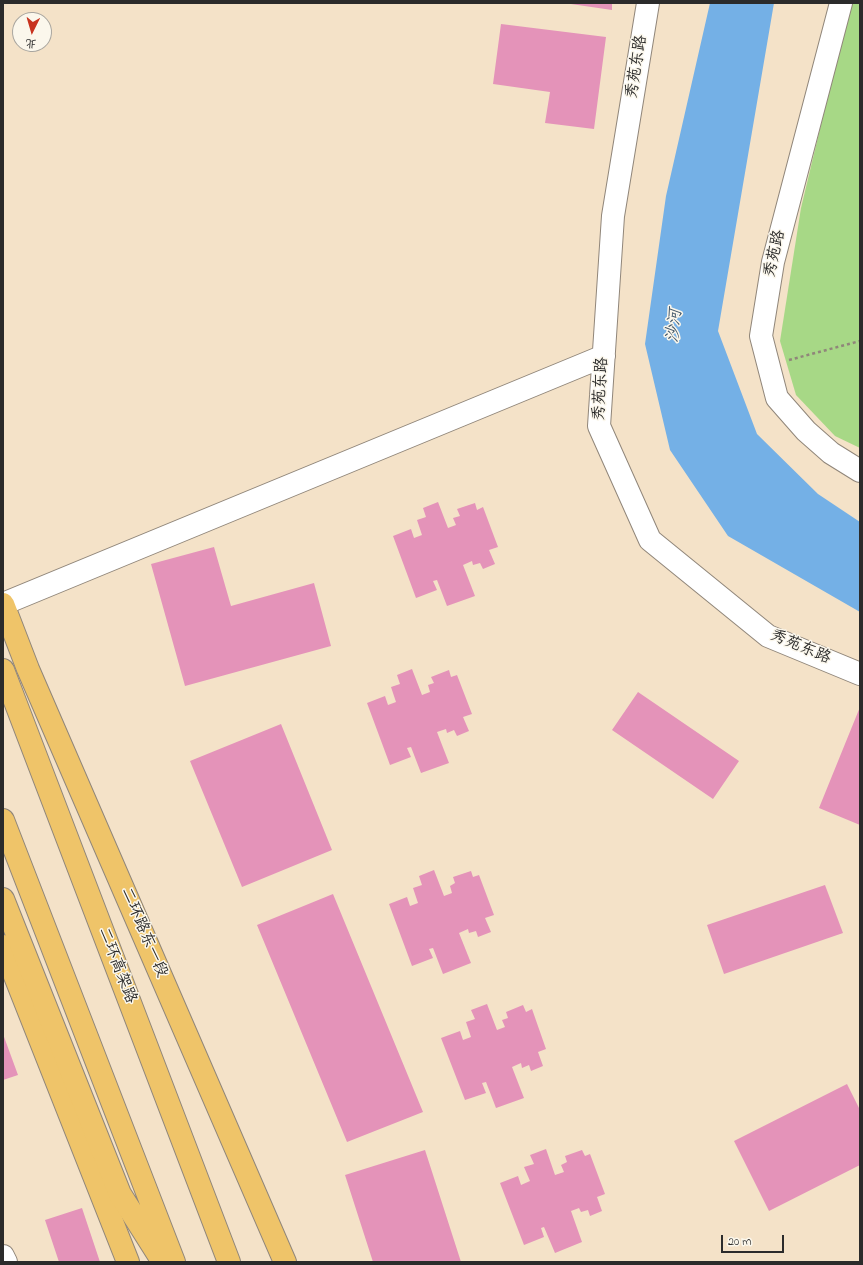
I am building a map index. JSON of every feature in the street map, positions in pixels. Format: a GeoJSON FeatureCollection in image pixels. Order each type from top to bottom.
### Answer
{"type":"FeatureCollection","features":[{"type":"Feature","properties":{"kind":"main road","name":"二环路东一段"},"geometry":{"type":"LineString","coordinates":[[3,604],[35,684],[285,1262]]}},
{"type":"Feature","properties":{"kind":"main road","name":"二环高架路"},"geometry":{"type":"LineString","coordinates":[[3,670],[229,1262]]}},
{"type":"Feature","properties":{"kind":"main road"},"geometry":{"type":"LineString","coordinates":[[3,820],[174,1262]]}},
{"type":"Feature","properties":{"kind":"main road"},"geometry":{"type":"LineString","coordinates":[[3,899],[120,1194],[163,1262]]}},
{"type":"Feature","properties":{"kind":"main road"},"geometry":{"type":"LineString","coordinates":[[3,946],[128,1262]]}},
{"type":"Feature","properties":{"kind":"street","name":"秀苑东路"},"geometry":{"type":"LineString","coordinates":[[648,3],[613,216],[599,426],[650,540],[768,636],[860,674]]}},
{"type":"Feature","properties":{"kind":"street","name":"秀苑路"},"geometry":{"type":"LineString","coordinates":[[841,3],[773,262],[761,336],[777,398],[806,431],[831,453],[860,471]]}},
{"type":"Feature","properties":{"kind":"street"},"geometry":{"type":"LineString","coordinates":[[3,604],[604,356]]}},
{"type":"Feature","properties":{"kind":"street"},"geometry":{"type":"LineString","coordinates":[[3,1256],[6,1262]]}},
{"type":"Feature","properties":{"kind":"path"},"geometry":{"type":"LineString","coordinates":[[769,365],[860,341]]}},
{"type":"Feature","properties":{"kind":"green space"},"geometry":{"type":"Polygon","coordinates":[[[851,3],[860,3],[860,448],[835,436],[796,395],[780,341],[801,208],[851,3]]]}},
{"type":"Feature","properties":{"kind":"water","name":"沙河"},"geometry":{"type":"Polygon","coordinates":[[[710,3],[774,3],[718,331],[757,434],[818,494],[860,522],[860,612],[728,536],[670,450],[645,344],[666,196],[710,3]]]}},
{"type":"Feature","properties":{"kind":"building"},"geometry":{"type":"Polygon","coordinates":[[[564,3],[612,3],[612,10],[564,3]]]}},
{"type":"Feature","properties":{"kind":"building"},"geometry":{"type":"Polygon","coordinates":[[[501,24],[606,37],[594,129],[545,123],[550,92],[493,84],[501,24]]]}},
{"type":"Feature","properties":{"kind":"building"},"geometry":{"type":"Polygon","coordinates":[[[438,502],[448,528],[456,525],[453,518],[460,516],[457,509],[475,503],[477,510],[483,507],[498,547],[489,550],[495,564],[483,569],[480,563],[473,565],[472,561],[463,565],[475,596],[447,606],[437,580],[433,581],[437,590],[416,598],[393,536],[411,529],[414,538],[422,535],[417,520],[426,517],[423,508],[438,502]]]}},
{"type":"Feature","properties":{"kind":"building"},"geometry":{"type":"Polygon","coordinates":[[[214,547],[231,606],[314,583],[331,646],[185,686],[151,564],[214,547]]]}},
{"type":"Feature","properties":{"kind":"building"},"geometry":{"type":"Polygon","coordinates":[[[412,669],[422,695],[430,692],[428,685],[434,683],[431,677],[449,670],[451,677],[457,675],[472,714],[463,717],[469,731],[457,736],[454,730],[447,733],[446,729],[437,732],[449,763],[421,773],[411,747],[407,748],[411,757],[390,765],[367,703],[385,696],[388,705],[396,702],[391,687],[400,684],[397,675],[412,669]]]}},
{"type":"Feature","properties":{"kind":"building"},"geometry":{"type":"Polygon","coordinates":[[[638,692],[739,761],[713,799],[612,730],[638,692]]]}},
{"type":"Feature","properties":{"kind":"building"},"geometry":{"type":"Polygon","coordinates":[[[860,707],[860,825],[819,808],[860,707]]]}},
{"type":"Feature","properties":{"kind":"building"},"geometry":{"type":"Polygon","coordinates":[[[281,724],[332,850],[242,887],[190,761],[281,724]]]}},
{"type":"Feature","properties":{"kind":"building"},"geometry":{"type":"Polygon","coordinates":[[[434,870],[444,896],[452,893],[450,886],[455,883],[453,877],[471,871],[473,877],[479,875],[494,915],[485,918],[491,932],[478,937],[476,931],[469,933],[468,929],[459,933],[471,963],[443,974],[433,948],[429,949],[433,958],[412,966],[389,904],[407,897],[410,906],[418,903],[413,888],[422,885],[419,876],[434,870]]]}},
{"type":"Feature","properties":{"kind":"building"},"geometry":{"type":"Polygon","coordinates":[[[825,885],[843,933],[724,974],[707,925],[825,885]]]}},
{"type":"Feature","properties":{"kind":"building"},"geometry":{"type":"Polygon","coordinates":[[[333,894],[423,1112],[347,1142],[257,925],[333,894]]]}},
{"type":"Feature","properties":{"kind":"building"},"geometry":{"type":"Polygon","coordinates":[[[487,1004],[497,1030],[505,1027],[502,1020],[508,1018],[506,1012],[523,1005],[526,1012],[532,1009],[546,1049],[538,1052],[543,1066],[531,1071],[529,1065],[522,1068],[521,1063],[512,1067],[524,1098],[496,1108],[486,1082],[482,1083],[486,1093],[465,1100],[441,1038],[460,1031],[463,1040],[471,1037],[466,1022],[475,1019],[471,1010],[487,1004]]]}},
{"type":"Feature","properties":{"kind":"building"},"geometry":{"type":"Polygon","coordinates":[[[3,1034],[18,1075],[3,1080],[3,1034]]]}},
{"type":"Feature","properties":{"kind":"building"},"geometry":{"type":"Polygon","coordinates":[[[847,1084],[860,1110],[860,1165],[769,1211],[734,1141],[847,1084]]]}},
{"type":"Feature","properties":{"kind":"building"},"geometry":{"type":"Polygon","coordinates":[[[546,1149],[555,1175],[564,1172],[561,1165],[567,1162],[565,1156],[582,1150],[585,1156],[590,1154],[605,1194],[597,1197],[602,1211],[590,1216],[588,1210],[581,1212],[579,1208],[571,1211],[582,1242],[555,1253],[544,1227],[541,1228],[544,1237],[524,1245],[500,1183],[518,1176],[521,1185],[530,1181],[524,1167],[534,1164],[530,1155],[546,1149]]]}},
{"type":"Feature","properties":{"kind":"building"},"geometry":{"type":"Polygon","coordinates":[[[425,1150],[461,1262],[373,1262],[345,1175],[425,1150]]]}},
{"type":"Feature","properties":{"kind":"building"},"geometry":{"type":"Polygon","coordinates":[[[82,1208],[100,1262],[59,1262],[45,1220],[82,1208]]]}}]}
